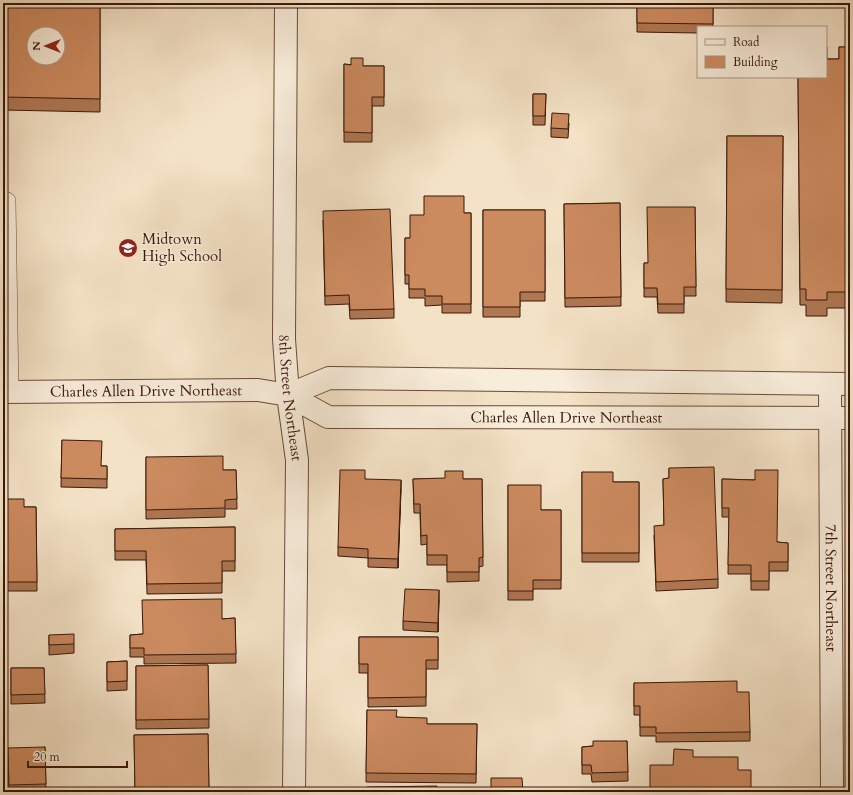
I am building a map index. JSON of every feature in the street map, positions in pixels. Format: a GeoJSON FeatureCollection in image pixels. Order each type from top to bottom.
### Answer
{"type":"FeatureCollection","features":[{"type":"Feature","properties":{"kind":"street","name":"8th Street Northeast"},"geometry":{"type":"LineString","coordinates":[[286,3],[284,339],[288,395],[297,460],[294,792]]}},
{"type":"Feature","properties":{"kind":"street"},"geometry":{"type":"LineString","coordinates":[[288,395],[329,378],[840,384]]}},
{"type":"Feature","properties":{"kind":"street","name":"7th Street Northeast"},"geometry":{"type":"LineString","coordinates":[[832,792],[841,418],[840,384]]}},
{"type":"Feature","properties":{"kind":"street","name":"Charles Allen Drive Northeast"},"geometry":{"type":"LineString","coordinates":[[6,392],[258,390],[288,395],[328,417],[841,418]]}},
{"type":"Feature","properties":{"kind":"lane"},"geometry":{"type":"LineString","coordinates":[[3,199],[7,201],[6,392]]}},
{"type":"Feature","properties":{"kind":"building"},"geometry":{"type":"Polygon","coordinates":[[[3,3],[100,3],[100,99],[3,97],[3,3]]]}},
{"type":"Feature","properties":{"kind":"building"},"geometry":{"type":"Polygon","coordinates":[[[637,3],[713,3],[713,24],[637,23],[637,3]]]}},
{"type":"Feature","properties":{"kind":"building"},"geometry":{"type":"Polygon","coordinates":[[[839,47],[850,47],[850,292],[827,292],[827,300],[806,300],[806,289],[800,289],[798,78],[827,78],[827,59],[839,59],[839,47]]]}},
{"type":"Feature","properties":{"kind":"building"},"geometry":{"type":"Polygon","coordinates":[[[351,58],[363,58],[363,66],[384,66],[384,97],[372,97],[372,133],[344,132],[344,64],[351,65],[351,58]]]}},
{"type":"Feature","properties":{"kind":"building"},"geometry":{"type":"Polygon","coordinates":[[[533,94],[546,94],[545,116],[533,116],[533,94]]]}},
{"type":"Feature","properties":{"kind":"building"},"geometry":{"type":"Polygon","coordinates":[[[552,113],[569,114],[568,129],[551,128],[552,113]]]}},
{"type":"Feature","properties":{"kind":"building"},"geometry":{"type":"Polygon","coordinates":[[[727,136],[783,136],[782,290],[726,289],[727,136]]]}},
{"type":"Feature","properties":{"kind":"building"},"geometry":{"type":"Polygon","coordinates":[[[424,196],[464,196],[464,213],[471,213],[471,304],[442,304],[442,296],[425,296],[425,289],[409,289],[409,275],[405,275],[405,238],[410,238],[410,215],[424,215],[424,196]]]}},
{"type":"Feature","properties":{"kind":"building"},"geometry":{"type":"Polygon","coordinates":[[[620,203],[621,297],[565,298],[564,204],[620,203]]]}},
{"type":"Feature","properties":{"kind":"building"},"geometry":{"type":"Polygon","coordinates":[[[647,207],[695,207],[696,287],[684,287],[684,304],[658,304],[657,288],[644,288],[644,263],[648,263],[647,207]]]}},
{"type":"Feature","properties":{"kind":"building"},"geometry":{"type":"Polygon","coordinates":[[[390,209],[394,309],[350,310],[349,295],[325,296],[323,211],[390,209]]]}},
{"type":"Feature","properties":{"kind":"building"},"geometry":{"type":"Polygon","coordinates":[[[483,210],[545,210],[545,292],[520,292],[520,307],[483,307],[483,210]]]}},
{"type":"Feature","properties":{"kind":"building"},"geometry":{"type":"Polygon","coordinates":[[[62,440],[102,441],[101,466],[107,466],[107,479],[61,478],[62,440]]]}},
{"type":"Feature","properties":{"kind":"building"},"geometry":{"type":"Polygon","coordinates":[[[223,456],[223,470],[236,470],[237,499],[225,500],[225,508],[146,510],[146,457],[223,456]]]}},
{"type":"Feature","properties":{"kind":"building"},"geometry":{"type":"Polygon","coordinates":[[[714,467],[718,579],[656,582],[654,526],[664,525],[663,479],[669,478],[669,468],[714,467]]]}},
{"type":"Feature","properties":{"kind":"building"},"geometry":{"type":"Polygon","coordinates":[[[340,470],[365,470],[365,479],[401,480],[398,559],[368,558],[368,549],[338,547],[340,470]]]}},
{"type":"Feature","properties":{"kind":"building"},"geometry":{"type":"Polygon","coordinates":[[[755,470],[778,470],[777,542],[788,543],[788,562],[769,562],[769,581],[751,581],[751,565],[728,565],[729,508],[722,508],[722,479],[755,480],[755,470]]]}},
{"type":"Feature","properties":{"kind":"building"},"geometry":{"type":"Polygon","coordinates":[[[445,471],[463,471],[463,479],[482,479],[483,557],[479,558],[479,572],[447,572],[447,555],[427,555],[427,535],[421,536],[420,504],[414,504],[413,479],[445,478],[445,471]]]}},
{"type":"Feature","properties":{"kind":"building"},"geometry":{"type":"Polygon","coordinates":[[[582,472],[613,472],[613,482],[639,482],[639,553],[582,553],[582,472]]]}},
{"type":"Feature","properties":{"kind":"building"},"geometry":{"type":"Polygon","coordinates":[[[508,485],[541,485],[541,510],[561,510],[561,580],[533,580],[533,591],[508,591],[508,485]]]}},
{"type":"Feature","properties":{"kind":"building"},"geometry":{"type":"Polygon","coordinates":[[[3,499],[24,499],[24,507],[36,507],[37,582],[5,582],[5,586],[3,586],[3,499]]]}},
{"type":"Feature","properties":{"kind":"building"},"geometry":{"type":"Polygon","coordinates":[[[235,527],[235,561],[222,561],[222,583],[147,584],[146,551],[115,551],[115,529],[235,527]]]}},
{"type":"Feature","properties":{"kind":"building"},"geometry":{"type":"Polygon","coordinates":[[[405,589],[439,590],[438,623],[403,621],[405,589]]]}},
{"type":"Feature","properties":{"kind":"building"},"geometry":{"type":"Polygon","coordinates":[[[222,599],[222,619],[235,618],[236,654],[144,655],[144,648],[130,648],[130,635],[143,634],[142,600],[222,599]]]}},
{"type":"Feature","properties":{"kind":"building"},"geometry":{"type":"Polygon","coordinates":[[[74,634],[74,644],[49,645],[49,635],[74,634]]]}},
{"type":"Feature","properties":{"kind":"building"},"geometry":{"type":"Polygon","coordinates":[[[359,637],[438,637],[438,660],[426,660],[426,697],[368,698],[368,664],[359,664],[359,637]]]}},
{"type":"Feature","properties":{"kind":"building"},"geometry":{"type":"Polygon","coordinates":[[[127,661],[127,681],[107,682],[107,662],[127,661]]]}},
{"type":"Feature","properties":{"kind":"building"},"geometry":{"type":"Polygon","coordinates":[[[208,665],[209,719],[136,720],[136,666],[208,665]]]}},
{"type":"Feature","properties":{"kind":"building"},"geometry":{"type":"Polygon","coordinates":[[[11,668],[44,668],[45,694],[11,695],[11,668]]]}},
{"type":"Feature","properties":{"kind":"building"},"geometry":{"type":"Polygon","coordinates":[[[737,681],[737,692],[749,692],[750,732],[656,733],[656,727],[640,727],[640,706],[634,706],[634,683],[737,681]]]}},
{"type":"Feature","properties":{"kind":"building"},"geometry":{"type":"Polygon","coordinates":[[[367,710],[397,710],[396,717],[427,718],[427,724],[477,724],[476,774],[366,773],[367,710]]]}},
{"type":"Feature","properties":{"kind":"building"},"geometry":{"type":"Polygon","coordinates":[[[208,734],[209,790],[135,791],[134,735],[208,734]]]}},
{"type":"Feature","properties":{"kind":"building"},"geometry":{"type":"Polygon","coordinates":[[[593,741],[627,741],[628,772],[592,773],[591,765],[582,765],[582,747],[593,746],[593,741]]]}},
{"type":"Feature","properties":{"kind":"building"},"geometry":{"type":"Polygon","coordinates":[[[45,747],[46,784],[9,785],[8,748],[45,747]]]}},
{"type":"Feature","properties":{"kind":"building"},"geometry":{"type":"Polygon","coordinates":[[[674,749],[693,750],[693,757],[738,757],[738,770],[751,770],[751,792],[650,792],[650,765],[673,765],[674,749]]]}},
{"type":"Feature","properties":{"kind":"building"},"geometry":{"type":"Polygon","coordinates":[[[491,778],[522,778],[523,792],[491,792],[491,778]]]}},
{"type":"Feature","properties":{"kind":"building"},"geometry":{"type":"Polygon","coordinates":[[[437,786],[437,792],[367,792],[367,787],[437,786]]]}},
{"type":"Feature","properties":{"kind":"place","name":"Midtown High School"},"geometry":{"type":"Point","coordinates":[128,248]}}]}
